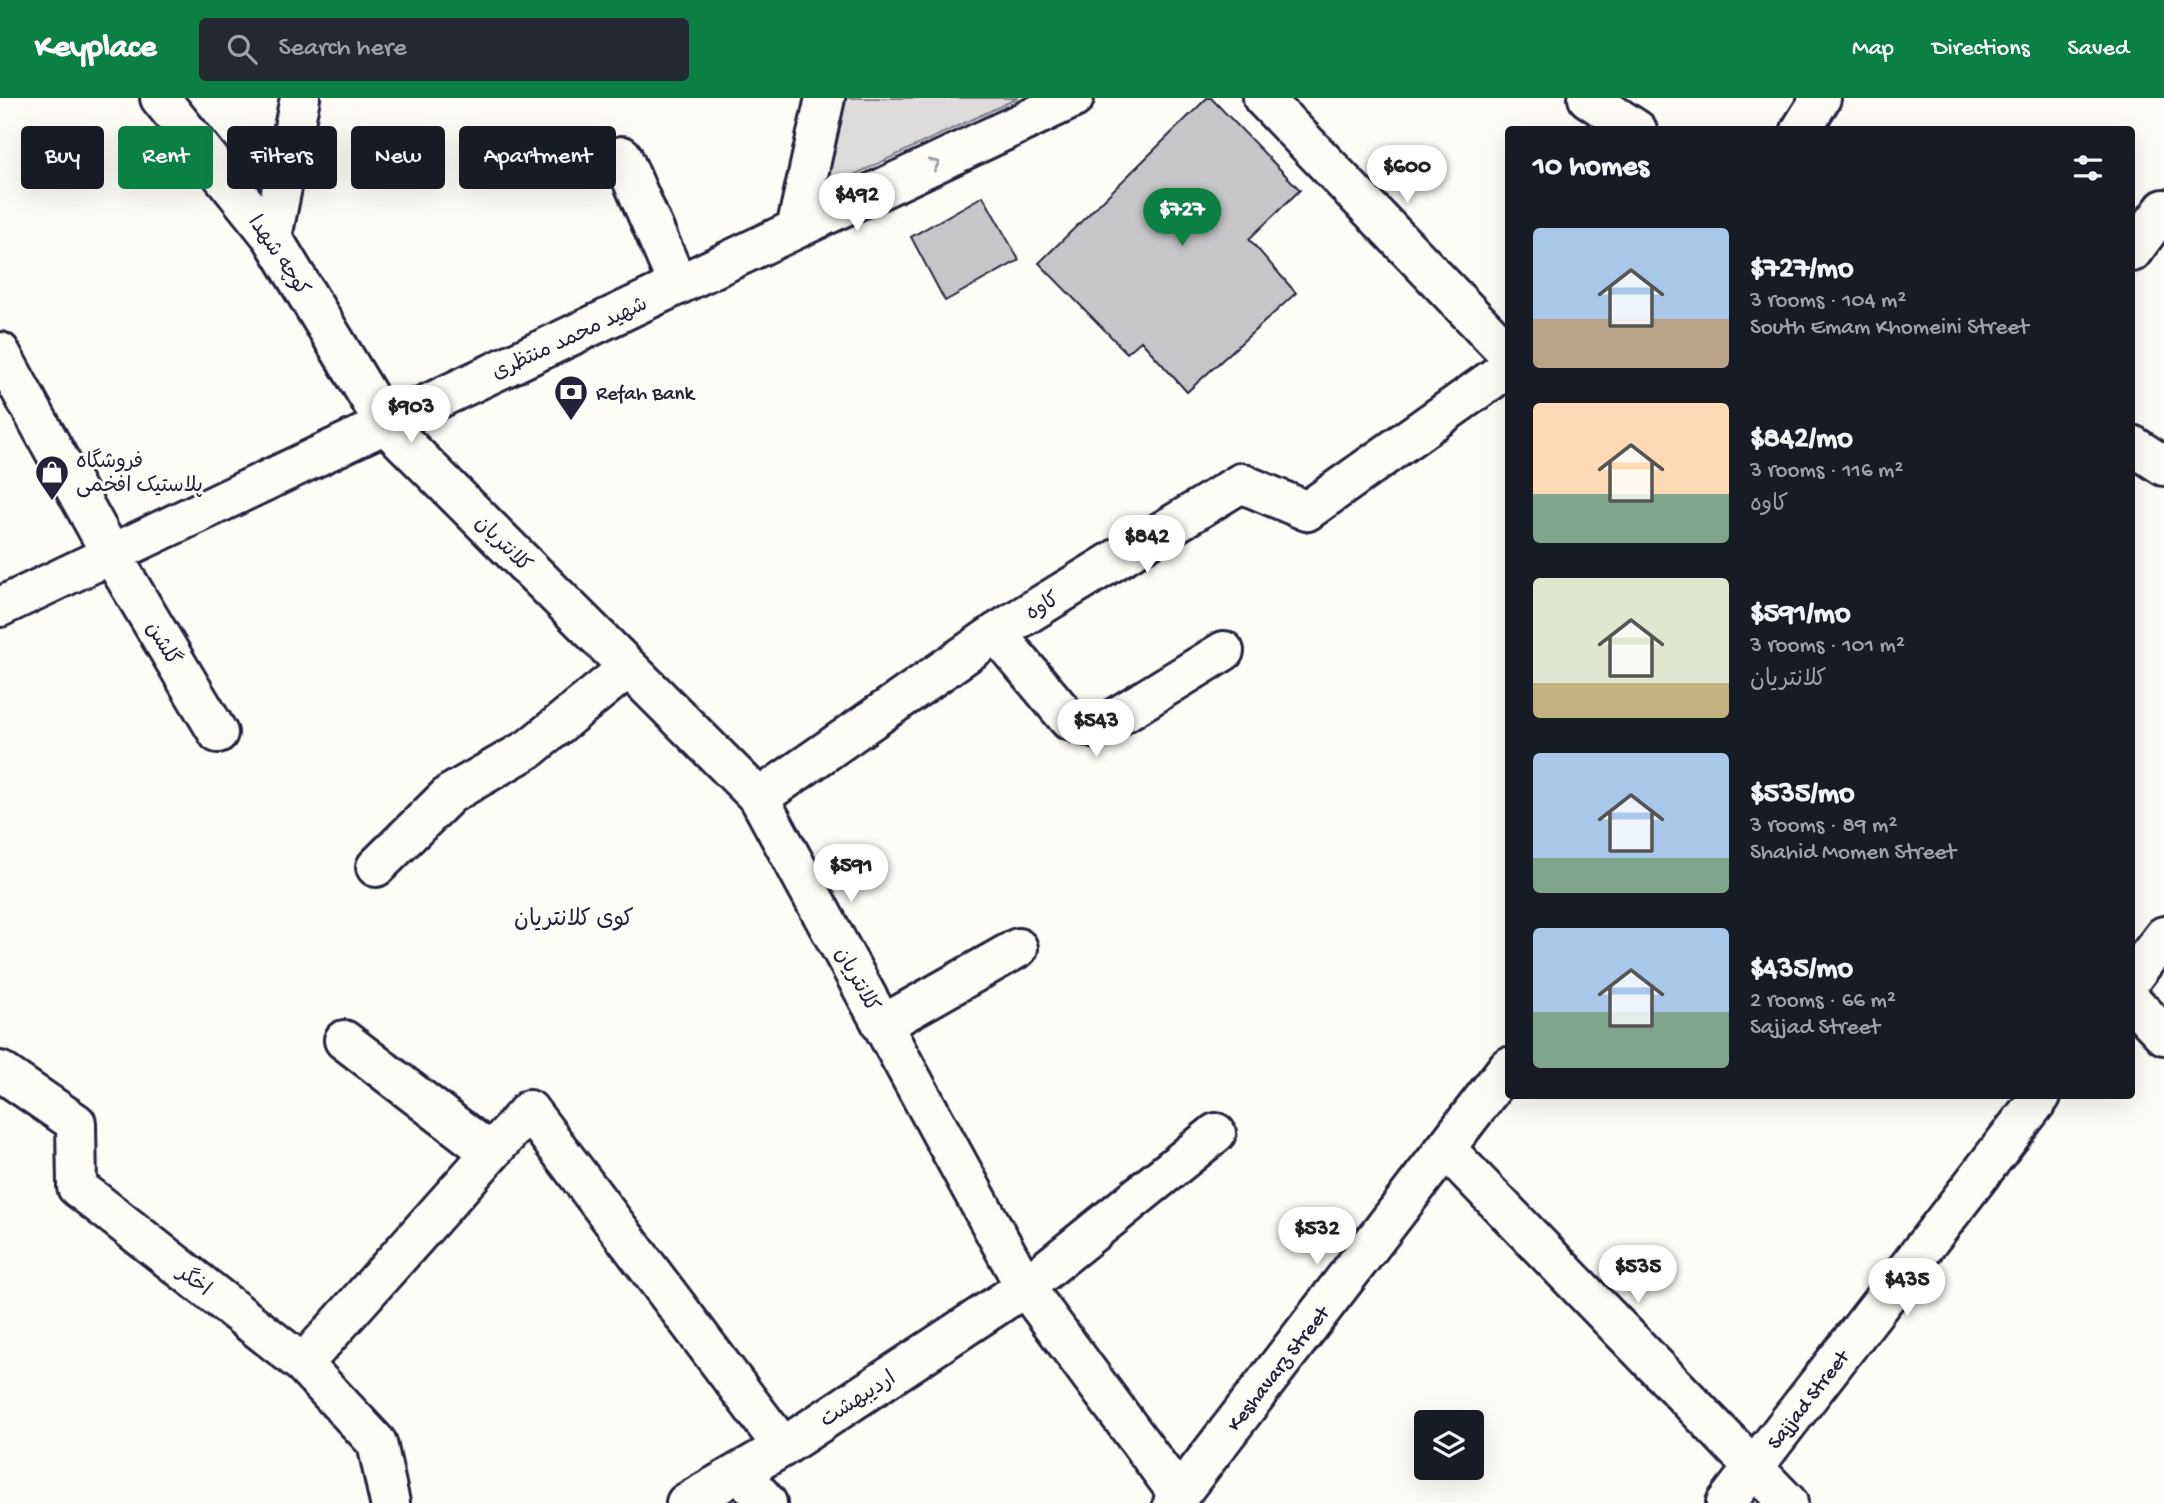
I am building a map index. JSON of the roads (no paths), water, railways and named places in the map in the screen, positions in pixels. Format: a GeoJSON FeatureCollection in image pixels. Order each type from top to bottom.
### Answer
{"type":"FeatureCollection","features":[{"type":"Feature","properties":{"kind":"street","name":"کوچه شهدا"},"geometry":{"type":"LineString","coordinates":[[160,98],[272,237],[385,424]]}},
{"type":"Feature","properties":{"kind":"street"},"geometry":{"type":"LineString","coordinates":[[272,237],[300,98]]}},
{"type":"Feature","properties":{"kind":"street"},"geometry":{"type":"LineString","coordinates":[[796,229],[825,98]]}},
{"type":"Feature","properties":{"kind":"street","name":"شهید محمد منتظری"},"geometry":{"type":"LineString","coordinates":[[0,607],[1074,98]]}},
{"type":"Feature","properties":{"kind":"street"},"geometry":{"type":"LineString","coordinates":[[1263,98],[1505,350]]}},
{"type":"Feature","properties":{"kind":"street"},"geometry":{"type":"LineString","coordinates":[[1588,98],[1631,126]]}},
{"type":"Feature","properties":{"kind":"street"},"geometry":{"type":"LineString","coordinates":[[1804,126],[1821,98]]}},
{"type":"Feature","properties":{"kind":"street"},"geometry":{"type":"LineString","coordinates":[[622,156],[678,285]]}},
{"type":"Feature","properties":{"kind":"street"},"geometry":{"type":"LineString","coordinates":[[2135,248],[2164,209]]}},
{"type":"Feature","properties":{"kind":"street","name":"گلشن"},"geometry":{"type":"LineString","coordinates":[[0,352],[111,554],[218,733]]}},
{"type":"Feature","properties":{"kind":"street","name":"کاوه"},"geometry":{"type":"LineString","coordinates":[[759,798],[996,633],[1241,483],[1307,510],[1505,370]]}},
{"type":"Feature","properties":{"kind":"street","name":"کلانتریان"},"geometry":{"type":"LineString","coordinates":[[385,424],[759,798],[1025,1287],[1176,1499]]}},
{"type":"Feature","properties":{"kind":"street"},"geometry":{"type":"LineString","coordinates":[[2135,447],[2164,466]]}},
{"type":"Feature","properties":{"kind":"street"},"geometry":{"type":"LineString","coordinates":[[996,633],[1069,720],[1097,729],[1224,650]]}},
{"type":"Feature","properties":{"kind":"street"},"geometry":{"type":"LineString","coordinates":[[376,867],[450,794],[530,748],[628,668]]}},
{"type":"Feature","properties":{"kind":"street"},"geometry":{"type":"LineString","coordinates":[[2135,974],[2164,936]]}},
{"type":"Feature","properties":{"kind":"street"},"geometry":{"type":"LineString","coordinates":[[883,1025],[1018,948]]}},
{"type":"Feature","properties":{"kind":"street"},"geometry":{"type":"LineString","coordinates":[[2135,1004],[2164,1035]]}},
{"type":"Feature","properties":{"kind":"street"},"geometry":{"type":"LineString","coordinates":[[344,1040],[491,1153]]}},
{"type":"Feature","properties":{"kind":"street","name":"اخگر"},"geometry":{"type":"LineString","coordinates":[[0,1071],[76,1123],[77,1188],[303,1364],[377,1443],[390,1503]]}},
{"type":"Feature","properties":{"kind":"street","name":"Keshavarz Street"},"geometry":{"type":"LineString","coordinates":[[1176,1499],[1505,1072]]}},
{"type":"Feature","properties":{"kind":"street","name":"Sajjad Street"},"geometry":{"type":"LineString","coordinates":[[1726,1503],[2039,1099]]}},
{"type":"Feature","properties":{"kind":"street"},"geometry":{"type":"LineString","coordinates":[[303,1364],[529,1110],[783,1447]]}},
{"type":"Feature","properties":{"kind":"street","name":"اردیبهشت"},"geometry":{"type":"LineString","coordinates":[[687,1503],[783,1447],[1025,1287],[1216,1133]]}},
{"type":"Feature","properties":{"kind":"street"},"geometry":{"type":"LineString","coordinates":[[1446,1149],[1787,1503]]}},
{"type":"Feature","properties":{"kind":"street"},"geometry":{"type":"LineString","coordinates":[[740,1472],[768,1503]]}},
{"type":"Feature","properties":{"kind":"place","name":"Refah Bank"},"geometry":{"type":"Point","coordinates":[571,422]}},
{"type":"Feature","properties":{"kind":"place","name":"فروشگاه پلاستیک افخمی"},"geometry":{"type":"Point","coordinates":[52,502]}},
{"type":"Feature","properties":{"kind":"district","name":"کوی کلانتریان"},"geometry":{"type":"Point","coordinates":[574,917]}}]}
